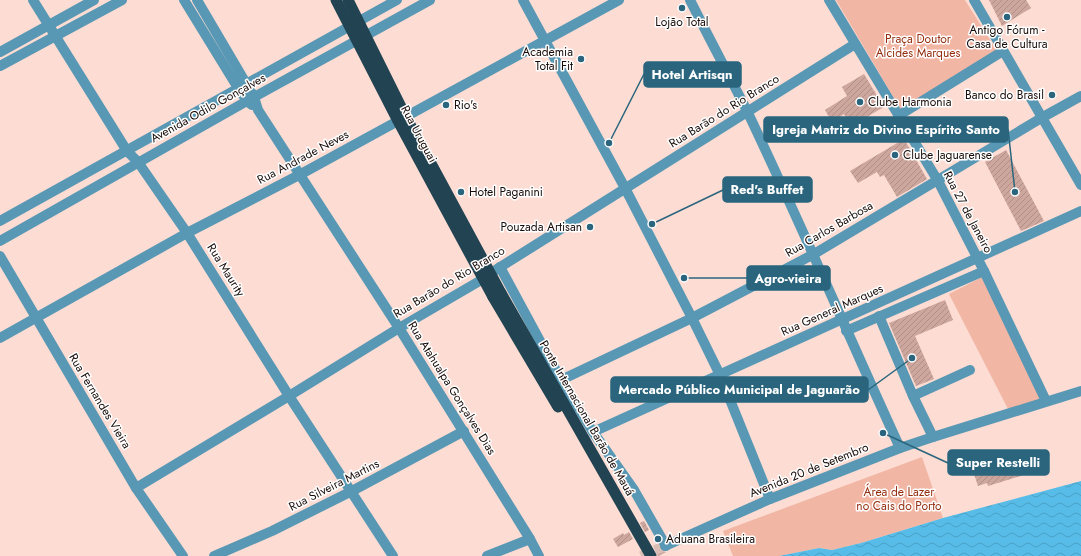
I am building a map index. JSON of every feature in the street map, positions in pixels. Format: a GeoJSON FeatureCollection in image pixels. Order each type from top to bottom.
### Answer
{"type":"FeatureCollection","features":[{"type":"Feature","properties":{"kind":"highway","name":"Rua Uruguai"},"geometry":{"type":"LineString","coordinates":[[336,0],[354,24]]}},
{"type":"Feature","properties":{"kind":"highway","name":"Rua Uruguai"},"geometry":{"type":"LineString","coordinates":[[348,0],[354,24],[361,39],[402,119],[491,273],[497,295]]}},
{"type":"Feature","properties":{"kind":"highway","name":"Ponte Internacional Barão de Mauá"},"geometry":{"type":"LineString","coordinates":[[497,295],[643,556]]}},
{"type":"Feature","properties":{"kind":"highway","name":"Ponte Internacional Barão de Mauá"},"geometry":{"type":"LineString","coordinates":[[497,295],[651,556]]}},
{"type":"Feature","properties":{"kind":"street","name":"Rua Maurity"},"geometry":{"type":"LineString","coordinates":[[33,0],[127,151],[138,162],[187,232],[289,396],[393,556]]}},
{"type":"Feature","properties":{"kind":"street"},"geometry":{"type":"LineString","coordinates":[[94,0],[0,52],[3,65],[122,0]]}},
{"type":"Feature","properties":{"kind":"street"},"geometry":{"type":"LineString","coordinates":[[184,0],[242,86]]}},
{"type":"Feature","properties":{"kind":"street"},"geometry":{"type":"LineString","coordinates":[[197,0],[242,86]]}},
{"type":"Feature","properties":{"kind":"street","name":"Avenida Odilo Gonçalves"},"geometry":{"type":"LineString","coordinates":[[0,221],[397,0]]}},
{"type":"Feature","properties":{"kind":"street","name":"Avenida Odilo Gonçalves"},"geometry":{"type":"LineString","coordinates":[[0,242],[138,162],[430,0]]}},
{"type":"Feature","properties":{"kind":"street"},"geometry":{"type":"LineString","coordinates":[[523,0],[625,188],[692,318],[720,375],[770,499]]}},
{"type":"Feature","properties":{"kind":"street","name":"Rua Andrade Neves"},"geometry":{"type":"LineString","coordinates":[[0,338],[187,232],[301,174],[619,0]]}},
{"type":"Feature","properties":{"kind":"street"},"geometry":{"type":"LineString","coordinates":[[690,0],[747,112],[814,254],[846,331],[900,448]]}},
{"type":"Feature","properties":{"kind":"street","name":"Rua 27 de Janeiro"},"geometry":{"type":"LineString","coordinates":[[829,0],[938,181],[984,271],[1046,401]]}},
{"type":"Feature","properties":{"kind":"street"},"geometry":{"type":"LineString","coordinates":[[974,0],[1081,185]]}},
{"type":"Feature","properties":{"kind":"street","name":"Rua Barão do Rio Branco"},"geometry":{"type":"LineString","coordinates":[[136,488],[491,273],[855,44]]}},
{"type":"Feature","properties":{"kind":"street"},"geometry":{"type":"LineString","coordinates":[[898,116],[1003,51]]}},
{"type":"Feature","properties":{"kind":"street","name":"Rua Atahualpa Gonçalves Dias"},"geometry":{"type":"LineString","coordinates":[[242,86],[301,174],[399,328],[540,556]]}},
{"type":"Feature","properties":{"kind":"street","name":"Rua Carlos Barbosa"},"geometry":{"type":"LineString","coordinates":[[561,380],[692,318],[814,254],[1043,117],[1081,96]]}},
{"type":"Feature","properties":{"kind":"street"},"geometry":{"type":"LineString","coordinates":[[77,178],[85,192]]}},
{"type":"Feature","properties":{"kind":"street","name":"Rua General Marques"},"geometry":{"type":"LineString","coordinates":[[593,432],[1081,212]]}},
{"type":"Feature","properties":{"kind":"street","name":"Rua Fernandes Vieira"},"geometry":{"type":"LineString","coordinates":[[0,256],[136,488],[184,556]]}},
{"type":"Feature","properties":{"kind":"street"},"geometry":{"type":"LineString","coordinates":[[846,331],[984,271]]}},
{"type":"Feature","properties":{"kind":"street"},"geometry":{"type":"LineString","coordinates":[[491,273],[593,432]]}},
{"type":"Feature","properties":{"kind":"street"},"geometry":{"type":"LineString","coordinates":[[879,316],[932,437]]}},
{"type":"Feature","properties":{"kind":"street"},"geometry":{"type":"LineString","coordinates":[[913,396],[970,370]]}},
{"type":"Feature","properties":{"kind":"street","name":"Avenida 20 de Setembro"},"geometry":{"type":"LineString","coordinates":[[593,432],[634,490],[666,546],[770,499],[900,448],[1081,391]]}},
{"type":"Feature","properties":{"kind":"street","name":"Rua Silveira Martins"},"geometry":{"type":"LineString","coordinates":[[214,556],[272,531],[352,491],[464,431]]}},
{"type":"Feature","properties":{"kind":"street"},"geometry":{"type":"LineString","coordinates":[[487,556],[530,539]]}},
{"type":"Feature","properties":{"kind":"green space","name":"Praça Doutor Alcides Marques"},"geometry":{"type":"Polygon","coordinates":[[[836,0],[965,0],[997,51],[901,110],[836,0]]]}},
{"type":"Feature","properties":{"kind":"green space"},"geometry":{"type":"Polygon","coordinates":[[[984,276],[1043,399],[1008,409],[949,294],[984,276]]]}},
{"type":"Feature","properties":{"kind":"green space","name":"Área de Lazer no Cais do Porto"},"geometry":{"type":"Polygon","coordinates":[[[922,457],[943,518],[861,543],[832,550],[819,548],[779,556],[733,556],[723,531],[922,457]]]}},
{"type":"Feature","properties":{"kind":"water"},"geometry":{"type":"Polygon","coordinates":[[[1081,481],[1081,556],[779,556],[819,548],[832,550],[861,543],[943,518],[1081,481]]]}},
{"type":"Feature","properties":{"kind":"building","name":"Antigo Fórum - Casa de Cultura"},"geometry":{"type":"Polygon","coordinates":[[[989,0],[1026,0],[1031,8],[1002,26],[989,0]]]}},
{"type":"Feature","properties":{"kind":"building","name":"Clube Harmonia"},"geometry":{"type":"Polygon","coordinates":[[[864,74],[884,107],[851,126],[844,114],[832,122],[825,110],[847,96],[842,87],[864,74]]]}},
{"type":"Feature","properties":{"kind":"building","name":"Clube Jaguarense"},"geometry":{"type":"Polygon","coordinates":[[[904,139],[927,179],[897,197],[884,175],[880,177],[877,172],[858,183],[850,171],[904,139]]]}},
{"type":"Feature","properties":{"kind":"building"},"geometry":{"type":"Polygon","coordinates":[[[1006,150],[1044,221],[1021,231],[985,162],[1006,150]]]}},
{"type":"Feature","properties":{"kind":"building"},"geometry":{"type":"Polygon","coordinates":[[[945,300],[953,320],[915,336],[934,379],[916,386],[889,323],[945,300]]]}},
{"type":"Feature","properties":{"kind":"building"},"geometry":{"type":"Polygon","coordinates":[[[1029,454],[1034,472],[988,486],[987,483],[978,486],[973,471],[1029,454]]]}},
{"type":"Feature","properties":{"kind":"building"},"geometry":{"type":"Polygon","coordinates":[[[644,521],[649,530],[645,532],[640,523],[644,521]]]}},
{"type":"Feature","properties":{"kind":"building"},"geometry":{"type":"Polygon","coordinates":[[[629,532],[633,539],[618,547],[613,539],[623,533],[624,535],[629,532]]]}},
{"type":"Feature","properties":{"kind":"building"},"geometry":{"type":"Polygon","coordinates":[[[658,544],[661,551],[666,552],[659,556],[654,547],[658,544]]]}},
{"type":"Feature","properties":{"kind":"tunnel"},"geometry":{"type":"LineString","coordinates":[[641,556],[665,546]]}},
{"type":"Feature","properties":{"kind":"place","name":"Lojão Total"},"geometry":{"type":"Point","coordinates":[682,8]}},
{"type":"Feature","properties":{"kind":"place","name":"Antigo Fórum - Casa de Cultura"},"geometry":{"type":"Point","coordinates":[1007,17]}},
{"type":"Feature","properties":{"kind":"place","name":"Academia Total Fit"},"geometry":{"type":"Point","coordinates":[581,59]}},
{"type":"Feature","properties":{"kind":"place","name":"Banco do Brasil"},"geometry":{"type":"Point","coordinates":[1052,95]}},
{"type":"Feature","properties":{"kind":"place","name":"Clube Harmonia"},"geometry":{"type":"Point","coordinates":[860,102]}},
{"type":"Feature","properties":{"kind":"place","name":"Rio's"},"geometry":{"type":"Point","coordinates":[446,105]}},
{"type":"Feature","properties":{"kind":"place","name":"Hotel Artisqn"},"geometry":{"type":"Point","coordinates":[609,143]}},
{"type":"Feature","properties":{"kind":"place","name":"Clube Jaguarense"},"geometry":{"type":"Point","coordinates":[895,155]}},
{"type":"Feature","properties":{"kind":"place","name":"Hotel Paganini"},"geometry":{"type":"Point","coordinates":[461,192]}},
{"type":"Feature","properties":{"kind":"place","name":"Igreja Matriz do Divino Espírito Santo"},"geometry":{"type":"Point","coordinates":[1015,192]}},
{"type":"Feature","properties":{"kind":"place","name":"Red's Buffet"},"geometry":{"type":"Point","coordinates":[652,224]}},
{"type":"Feature","properties":{"kind":"place","name":"Pouzada Artisan"},"geometry":{"type":"Point","coordinates":[590,227]}},
{"type":"Feature","properties":{"kind":"place","name":"Agro-vieira"},"geometry":{"type":"Point","coordinates":[684,278]}},
{"type":"Feature","properties":{"kind":"place","name":"Mercado Público Municipal de Jaguarão"},"geometry":{"type":"Point","coordinates":[912,358]}},
{"type":"Feature","properties":{"kind":"place","name":"Super Restelli"},"geometry":{"type":"Point","coordinates":[883,433]}},
{"type":"Feature","properties":{"kind":"place","name":"Aduana Brasileira"},"geometry":{"type":"Point","coordinates":[658,539]}}]}
